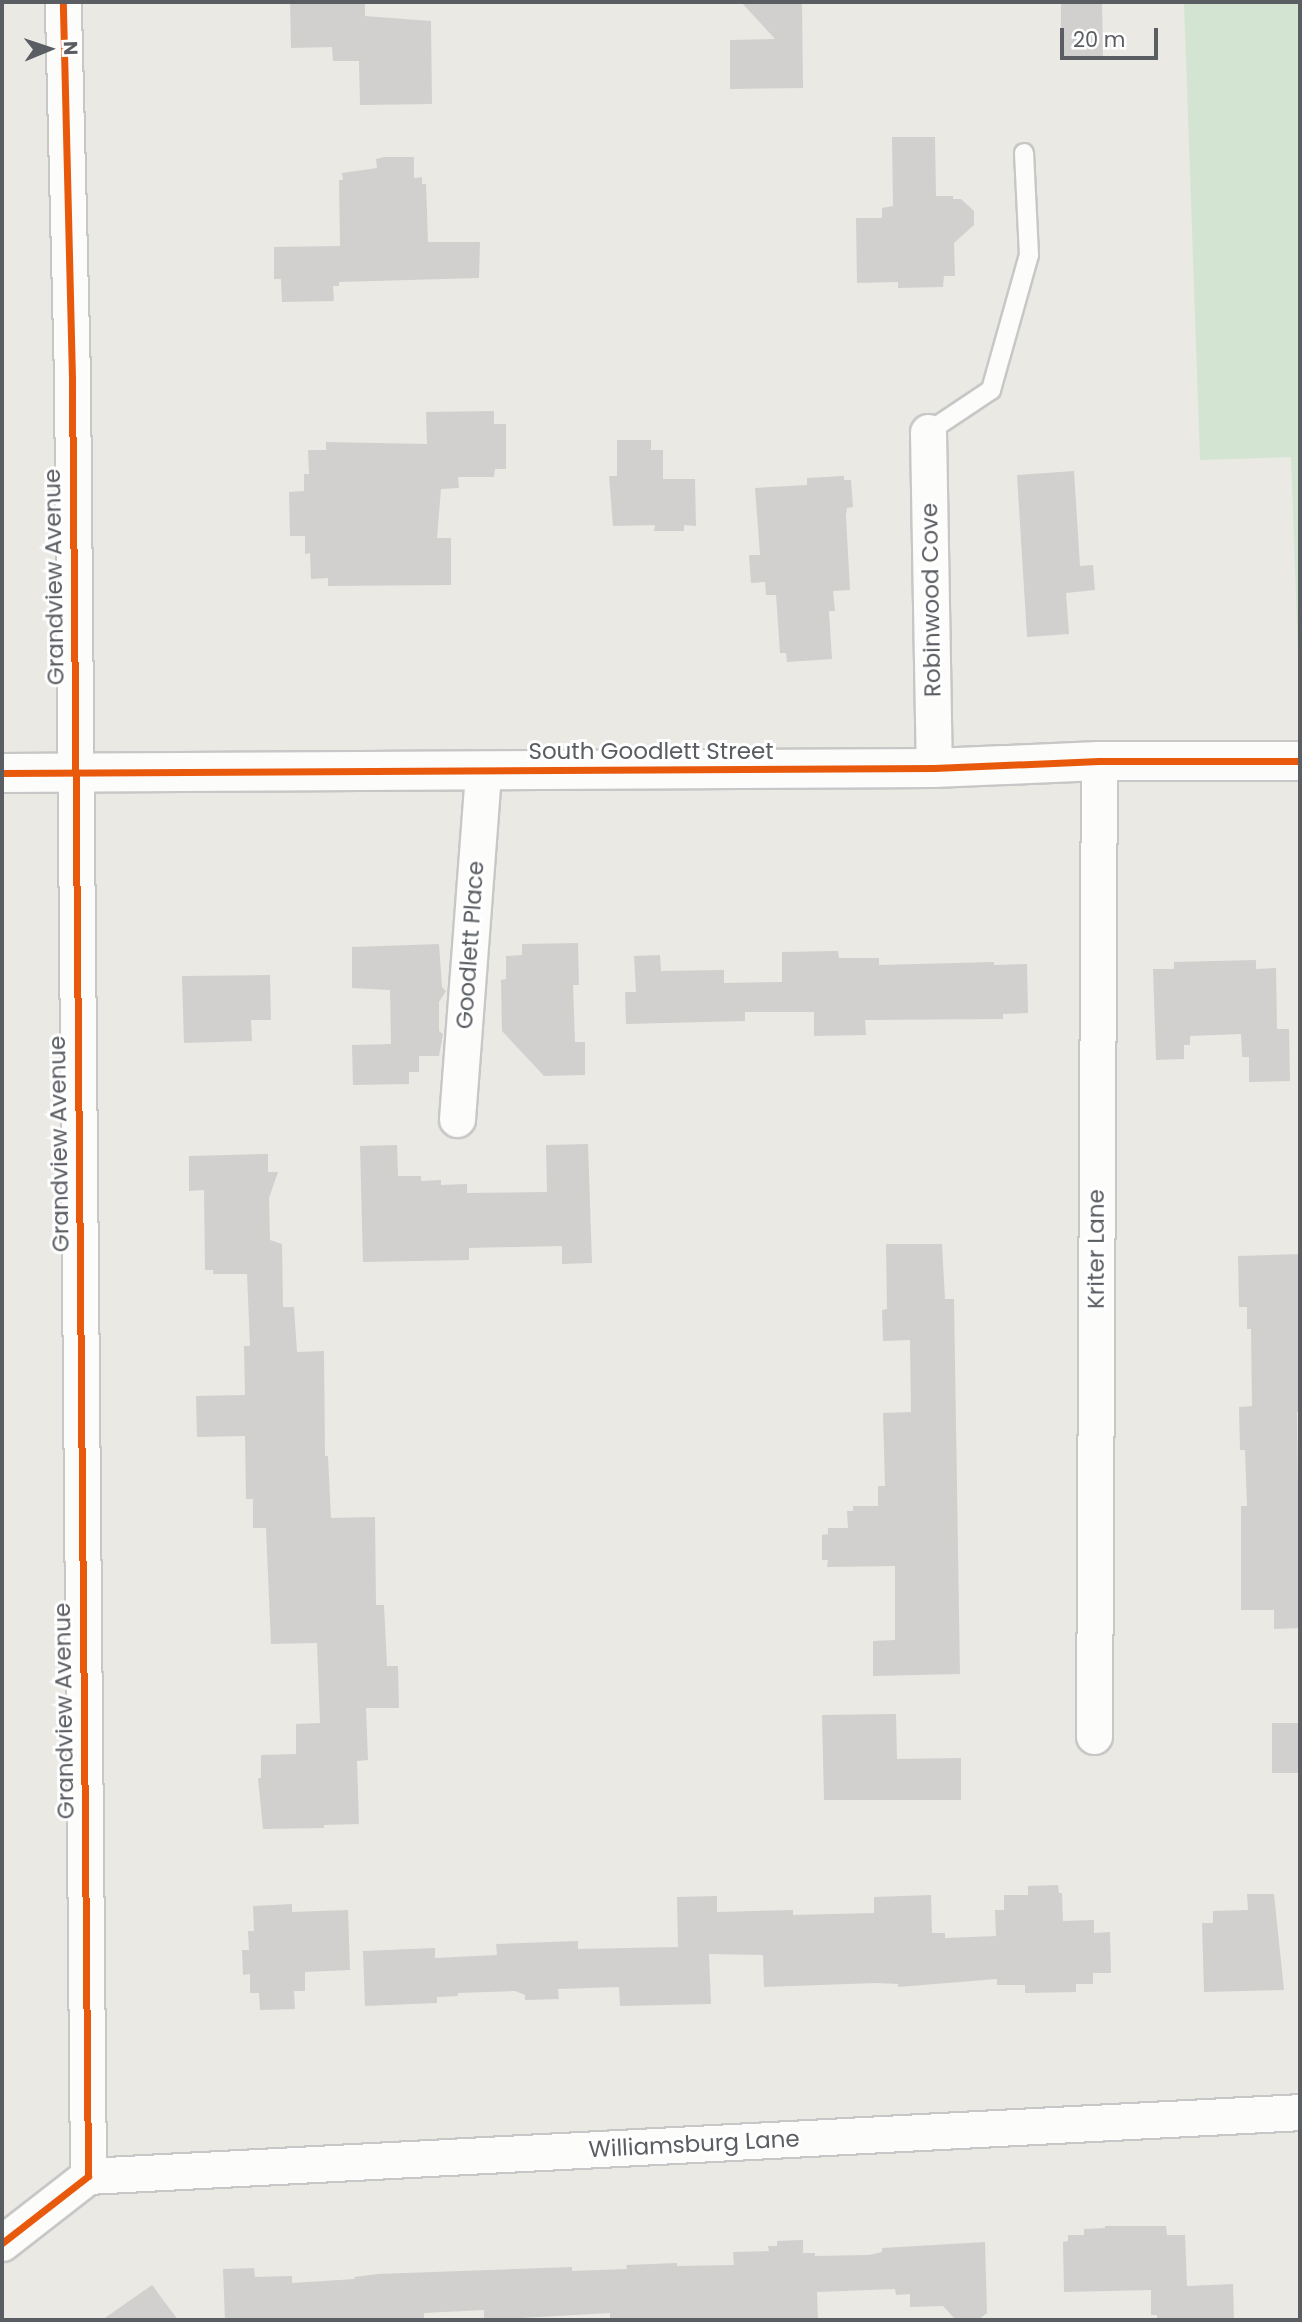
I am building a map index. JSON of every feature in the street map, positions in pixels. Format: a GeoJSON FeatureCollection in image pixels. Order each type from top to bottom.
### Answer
{"type":"FeatureCollection","features":[{"type":"Feature","properties":{"kind":"main road","name":"South Goodlett Street"},"geometry":{"type":"LineString","coordinates":[[2,773],[934,768],[1099,761],[1300,761]]}},
{"type":"Feature","properties":{"kind":"street","name":"Grandview Avenue"},"geometry":{"type":"LineString","coordinates":[[63,2],[64,121],[71,300],[88,2176]]}},
{"type":"Feature","properties":{"kind":"street","name":"Robinwood Cove"},"geometry":{"type":"LineString","coordinates":[[928,432],[934,768]]}},
{"type":"Feature","properties":{"kind":"street","name":"Kriter Lane"},"geometry":{"type":"LineString","coordinates":[[1094,1736],[1099,761]]}},
{"type":"Feature","properties":{"kind":"street","name":"Goodlett Place"},"geometry":{"type":"LineString","coordinates":[[457,1119],[483,771]]}},
{"type":"Feature","properties":{"kind":"street","name":"Williamsburg Lane"},"geometry":{"type":"LineString","coordinates":[[88,2176],[1300,2112]]}},
{"type":"Feature","properties":{"kind":"street"},"geometry":{"type":"LineString","coordinates":[[2,2243],[88,2176]]}},
{"type":"Feature","properties":{"kind":"lane"},"geometry":{"type":"LineString","coordinates":[[928,432],[991,390],[1029,255],[1024,153]]}},
{"type":"Feature","properties":{"kind":"green space"},"geometry":{"type":"Polygon","coordinates":[[[1184,2],[1300,2],[1300,706],[1291,457],[1200,460],[1184,2]]]}},
{"type":"Feature","properties":{"kind":"building"},"geometry":{"type":"Polygon","coordinates":[[[290,2],[365,2],[365,16],[431,21],[432,104],[360,105],[359,61],[333,61],[332,47],[291,48],[290,2]]]}},
{"type":"Feature","properties":{"kind":"building"},"geometry":{"type":"Polygon","coordinates":[[[741,2],[802,2],[803,88],[730,89],[730,40],[775,39],[741,2]]]}},
{"type":"Feature","properties":{"kind":"building"},"geometry":{"type":"Polygon","coordinates":[[[1061,2],[1102,2],[1103,56],[1067,59],[1061,56],[1061,2]]]}},
{"type":"Feature","properties":{"kind":"building"},"geometry":{"type":"Polygon","coordinates":[[[892,137],[935,137],[936,196],[961,199],[974,211],[974,225],[954,243],[955,276],[944,276],[943,287],[898,288],[898,282],[857,283],[856,218],[882,218],[882,208],[893,206],[892,137]]]}},
{"type":"Feature","properties":{"kind":"building"},"geometry":{"type":"Polygon","coordinates":[[[414,157],[414,178],[422,177],[422,184],[426,184],[428,242],[480,242],[479,278],[339,282],[339,286],[333,286],[334,301],[282,302],[281,279],[274,279],[274,247],[340,246],[339,180],[343,180],[342,173],[377,168],[376,159],[414,157]]]}},
{"type":"Feature","properties":{"kind":"building"},"geometry":{"type":"Polygon","coordinates":[[[494,411],[494,424],[506,424],[506,469],[495,469],[494,477],[458,477],[459,488],[441,489],[437,538],[451,538],[451,585],[328,586],[328,578],[311,579],[310,553],[305,554],[305,536],[290,536],[289,492],[304,491],[304,474],[309,474],[308,450],[326,450],[326,442],[427,444],[426,412],[494,411]]]}},
{"type":"Feature","properties":{"kind":"building"},"geometry":{"type":"Polygon","coordinates":[[[617,440],[651,440],[651,450],[663,450],[663,479],[695,479],[696,526],[684,525],[684,531],[654,531],[655,525],[613,526],[609,476],[617,476],[617,440]]]}},
{"type":"Feature","properties":{"kind":"building"},"geometry":{"type":"Polygon","coordinates":[[[1074,471],[1080,566],[1093,565],[1095,590],[1066,593],[1069,634],[1027,637],[1017,475],[1074,471]]]}},
{"type":"Feature","properties":{"kind":"building"},"geometry":{"type":"Polygon","coordinates":[[[844,476],[844,480],[851,480],[853,507],[847,508],[846,516],[850,590],[833,591],[835,611],[829,611],[832,659],[787,662],[786,653],[780,653],[776,595],[766,595],[765,582],[751,583],[749,555],[760,555],[755,488],[807,485],[807,478],[844,476]]]}},
{"type":"Feature","properties":{"kind":"building"},"geometry":{"type":"Polygon","coordinates":[[[578,943],[579,985],[573,985],[575,1042],[585,1042],[585,1075],[544,1076],[502,1031],[501,980],[506,979],[506,956],[522,955],[522,944],[578,943]]]}},
{"type":"Feature","properties":{"kind":"building"},"geometry":{"type":"Polygon","coordinates":[[[439,944],[442,987],[446,991],[439,1002],[439,1031],[443,1034],[439,1056],[419,1056],[419,1072],[409,1072],[409,1084],[353,1085],[352,1045],[391,1044],[390,990],[352,988],[352,947],[439,944]]]}},
{"type":"Feature","properties":{"kind":"building"},"geometry":{"type":"Polygon","coordinates":[[[838,951],[839,958],[879,958],[879,965],[994,962],[994,965],[1027,964],[1028,1013],[1003,1014],[1003,1019],[865,1020],[866,1035],[814,1036],[814,1012],[745,1012],[745,1021],[626,1024],[625,992],[636,992],[634,956],[660,955],[661,971],[724,970],[724,983],[782,982],[782,952],[838,951]]]}},
{"type":"Feature","properties":{"kind":"building"},"geometry":{"type":"Polygon","coordinates":[[[1256,960],[1256,969],[1276,968],[1277,1029],[1289,1029],[1290,1081],[1249,1082],[1249,1057],[1242,1057],[1241,1034],[1190,1036],[1190,1045],[1184,1045],[1184,1059],[1156,1060],[1153,969],[1174,969],[1174,962],[1256,960]]]}},
{"type":"Feature","properties":{"kind":"building"},"geometry":{"type":"Polygon","coordinates":[[[270,975],[271,1020],[251,1020],[252,1041],[184,1043],[182,976],[270,975]]]}},
{"type":"Feature","properties":{"kind":"building"},"geometry":{"type":"Polygon","coordinates":[[[588,1144],[592,1263],[562,1264],[562,1246],[469,1248],[469,1260],[363,1262],[360,1146],[397,1145],[398,1176],[421,1176],[421,1181],[441,1180],[441,1185],[467,1184],[467,1193],[547,1192],[546,1145],[588,1144]]]}},
{"type":"Feature","properties":{"kind":"building"},"geometry":{"type":"Polygon","coordinates":[[[268,1154],[268,1172],[278,1172],[269,1198],[270,1240],[282,1244],[283,1307],[294,1307],[297,1352],[324,1351],[325,1456],[328,1456],[331,1518],[375,1517],[376,1605],[384,1605],[387,1666],[398,1666],[399,1708],[366,1708],[368,1760],[357,1761],[359,1824],[324,1825],[324,1828],[263,1829],[258,1778],[261,1778],[261,1755],[296,1754],[296,1724],[320,1723],[317,1643],[271,1644],[266,1528],[253,1528],[253,1499],[246,1499],[245,1436],[197,1437],[196,1396],[245,1395],[244,1346],[250,1346],[247,1274],[213,1274],[213,1270],[205,1270],[204,1190],[189,1191],[189,1156],[268,1154]]]}},
{"type":"Feature","properties":{"kind":"building"},"geometry":{"type":"Polygon","coordinates":[[[886,1244],[942,1244],[945,1299],[954,1299],[960,1674],[873,1676],[873,1641],[895,1640],[895,1566],[827,1567],[828,1560],[822,1560],[822,1535],[828,1534],[828,1528],[848,1528],[847,1511],[853,1511],[853,1506],[878,1506],[878,1486],[885,1486],[883,1413],[911,1412],[910,1340],[883,1341],[882,1310],[887,1309],[886,1244]]]}},
{"type":"Feature","properties":{"kind":"building"},"geometry":{"type":"Polygon","coordinates":[[[1300,1254],[1300,1412],[1297,1412],[1300,1628],[1274,1629],[1274,1610],[1241,1610],[1241,1506],[1247,1506],[1245,1450],[1240,1450],[1239,1407],[1252,1406],[1251,1329],[1247,1329],[1247,1307],[1239,1307],[1238,1256],[1300,1254]]]}},
{"type":"Feature","properties":{"kind":"building"},"geometry":{"type":"Polygon","coordinates":[[[896,1714],[897,1759],[961,1758],[961,1800],[824,1800],[822,1715],[896,1714]]]}},
{"type":"Feature","properties":{"kind":"building"},"geometry":{"type":"Polygon","coordinates":[[[1272,1723],[1300,1723],[1300,1773],[1272,1773],[1272,1723]]]}},
{"type":"Feature","properties":{"kind":"building"},"geometry":{"type":"Polygon","coordinates":[[[1058,1885],[1059,1893],[1062,1893],[1063,1921],[1094,1920],[1094,1933],[1110,1932],[1111,1973],[1093,1973],[1093,1984],[1076,1984],[1076,1992],[1025,1993],[1025,1985],[997,1985],[997,1979],[898,1987],[898,1984],[876,1983],[764,1987],[763,1955],[709,1954],[711,2004],[620,2006],[619,1987],[558,1989],[559,1999],[525,2000],[525,1995],[515,1991],[458,1993],[458,1996],[437,1997],[437,2003],[365,2006],[363,1951],[435,1948],[435,1958],[497,1955],[496,1944],[578,1941],[578,1949],[678,1947],[677,1897],[717,1896],[717,1912],[793,1910],[793,1915],[874,1913],[874,1897],[931,1895],[932,1933],[945,1933],[945,1938],[996,1936],[995,1910],[1004,1910],[1004,1895],[1028,1895],[1028,1886],[1058,1885]]]}},
{"type":"Feature","properties":{"kind":"building"},"geometry":{"type":"Polygon","coordinates":[[[1247,1894],[1274,1894],[1284,1990],[1204,1992],[1202,1923],[1213,1923],[1213,1911],[1248,1910],[1247,1894]]]}},
{"type":"Feature","properties":{"kind":"building"},"geometry":{"type":"Polygon","coordinates":[[[292,1904],[292,1912],[348,1910],[350,1970],[305,1972],[305,1991],[294,1991],[295,2009],[260,2010],[259,1993],[250,1993],[250,1974],[243,1975],[242,1950],[249,1950],[248,1931],[254,1931],[253,1906],[292,1904]]]}},
{"type":"Feature","properties":{"kind":"building"},"geometry":{"type":"Polygon","coordinates":[[[1105,2226],[1166,2226],[1167,2235],[1185,2235],[1187,2286],[1233,2284],[1234,2320],[1157,2320],[1157,2315],[1151,2315],[1151,2290],[1064,2292],[1063,2242],[1068,2241],[1068,2235],[1084,2235],[1084,2229],[1105,2226]]]}},
{"type":"Feature","properties":{"kind":"building"},"geometry":{"type":"Polygon","coordinates":[[[803,2240],[803,2253],[815,2253],[815,2256],[869,2255],[882,2252],[882,2248],[985,2242],[987,2313],[978,2320],[956,2320],[943,2306],[910,2307],[910,2294],[896,2295],[895,2289],[817,2292],[818,2320],[610,2320],[610,2313],[484,2320],[484,2310],[424,2313],[424,2320],[225,2320],[223,2269],[254,2268],[255,2277],[292,2276],[292,2283],[355,2279],[354,2277],[378,2274],[572,2267],[572,2271],[627,2269],[626,2265],[677,2263],[677,2266],[734,2265],[733,2252],[769,2251],[768,2246],[777,2246],[777,2241],[803,2240]]]}},
{"type":"Feature","properties":{"kind":"building"},"geometry":{"type":"Polygon","coordinates":[[[152,2285],[178,2320],[102,2320],[152,2285]]]}},
{"type":"Feature","properties":{"kind":"cycle path"},"geometry":{"type":"LineString","coordinates":[[2,2243],[88,2176],[72,378],[63,2]]}},
{"type":"Feature","properties":{"kind":"cycle path"},"geometry":{"type":"LineString","coordinates":[[2,773],[934,768],[1099,761],[1300,761]]}}]}
